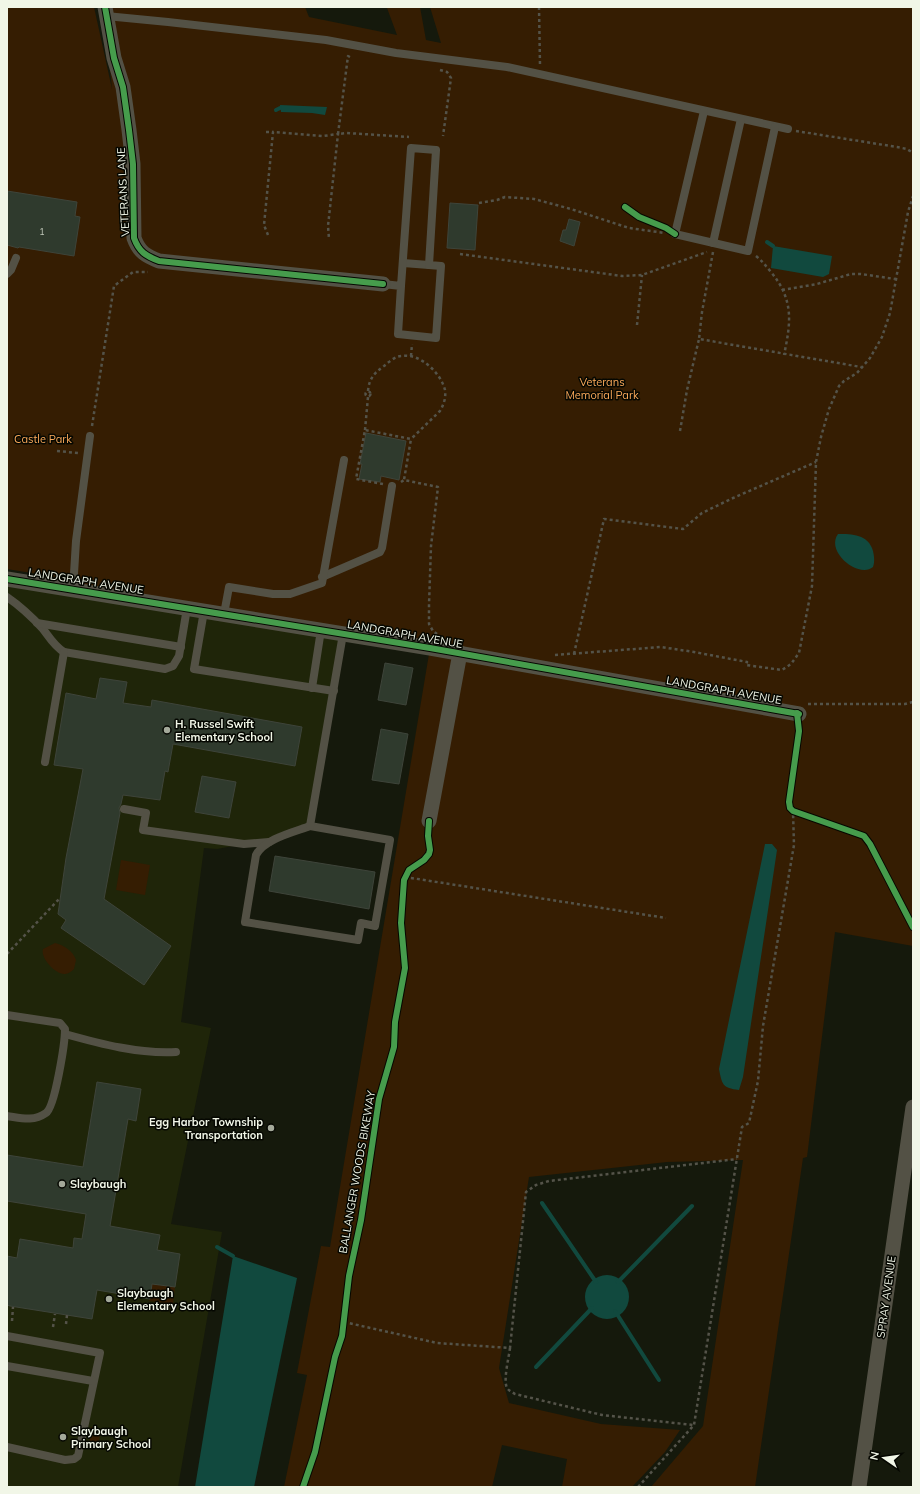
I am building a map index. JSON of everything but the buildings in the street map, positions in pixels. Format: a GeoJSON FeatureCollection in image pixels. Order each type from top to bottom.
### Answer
{"type":"FeatureCollection","features":[{"type":"Feature","properties":{"kind":"street","name":"VETERANS LANE"},"geometry":{"type":"LineString","coordinates":[[105,12],[114,58],[123,87],[129,130],[133,164],[134,238],[139,249],[143,253],[159,261],[383,284]]}},
{"type":"Feature","properties":{"kind":"street","name":"LANDGRAPH AVENUE"},"geometry":{"type":"LineString","coordinates":[[7,579],[460,653],[799,714]]}},
{"type":"Feature","properties":{"kind":"street"},"geometry":{"type":"LineString","coordinates":[[429,821],[460,653]]}},
{"type":"Feature","properties":{"kind":"street","name":"SPRAY AVENUE"},"geometry":{"type":"LineString","coordinates":[[859,1487],[913,1107]]}},
{"type":"Feature","properties":{"kind":"lane"},"geometry":{"type":"LineString","coordinates":[[105,12],[176,23],[326,40],[396,53],[507,67],[541,73],[788,129]]}},
{"type":"Feature","properties":{"kind":"lane"},"geometry":{"type":"LineString","coordinates":[[704,111],[675,234],[748,251],[775,127]]}},
{"type":"Feature","properties":{"kind":"lane"},"geometry":{"type":"LineString","coordinates":[[713,243],[741,119]]}},
{"type":"Feature","properties":{"kind":"lane"},"geometry":{"type":"LineString","coordinates":[[403,263],[428,265],[441,266],[436,338],[398,334],[411,148],[436,150],[428,265]]}},
{"type":"Feature","properties":{"kind":"lane"},"geometry":{"type":"LineString","coordinates":[[7,274],[16,258]]}},
{"type":"Feature","properties":{"kind":"lane"},"geometry":{"type":"LineString","coordinates":[[383,284],[401,286]]}},
{"type":"Feature","properties":{"kind":"lane"},"geometry":{"type":"LineString","coordinates":[[73,590],[76,541],[90,436]]}},
{"type":"Feature","properties":{"kind":"lane"},"geometry":{"type":"LineString","coordinates":[[224,614],[228,587],[273,594],[290,594],[322,583],[344,460]]}},
{"type":"Feature","properties":{"kind":"lane"},"geometry":{"type":"LineString","coordinates":[[322,577],[380,552],[382,548],[392,486]]}},
{"type":"Feature","properties":{"kind":"lane"},"geometry":{"type":"LineString","coordinates":[[7,597],[37,623],[51,638],[55,645],[64,652],[165,669],[174,666],[180,656],[187,608]]}},
{"type":"Feature","properties":{"kind":"lane"},"geometry":{"type":"LineString","coordinates":[[204,611],[194,668],[334,691]]}},
{"type":"Feature","properties":{"kind":"lane"},"geometry":{"type":"LineString","coordinates":[[37,623],[181,647]]}},
{"type":"Feature","properties":{"kind":"lane"},"geometry":{"type":"LineString","coordinates":[[312,688],[321,630]]}},
{"type":"Feature","properties":{"kind":"lane"},"geometry":{"type":"LineString","coordinates":[[310,826],[343,634]]}},
{"type":"Feature","properties":{"kind":"lane"},"geometry":{"type":"LineString","coordinates":[[45,762],[64,652]]}},
{"type":"Feature","properties":{"kind":"lane"},"geometry":{"type":"LineString","coordinates":[[124,809],[146,813],[143,830],[244,844],[270,842]]}},
{"type":"Feature","properties":{"kind":"lane"},"geometry":{"type":"LineString","coordinates":[[310,826],[390,840],[375,926],[361,923],[358,940],[245,922],[256,855],[260,848],[270,842],[310,826]]}},
{"type":"Feature","properties":{"kind":"lane"},"geometry":{"type":"LineString","coordinates":[[7,1015],[60,1024],[65,1030],[53,1102],[50,1109],[46,1113],[33,1119],[7,1116]]}},
{"type":"Feature","properties":{"kind":"lane"},"geometry":{"type":"LineString","coordinates":[[65,1034],[94,1043],[158,1053],[176,1052]]}},
{"type":"Feature","properties":{"kind":"lane"},"geometry":{"type":"LineString","coordinates":[[7,1336],[100,1353],[78,1456],[74,1459],[65,1460],[7,1447]]}},
{"type":"Feature","properties":{"kind":"lane"},"geometry":{"type":"LineString","coordinates":[[7,1366],[94,1381]]}},
{"type":"Feature","properties":{"kind":"path"},"geometry":{"type":"LineString","coordinates":[[539,7],[541,73]]}},
{"type":"Feature","properties":{"kind":"path"},"geometry":{"type":"LineString","coordinates":[[329,239],[328,226],[348,56],[355,57]]}},
{"type":"Feature","properties":{"kind":"path"},"geometry":{"type":"LineString","coordinates":[[434,69],[447,72],[451,78],[443,136]]}},
{"type":"Feature","properties":{"kind":"path"},"geometry":{"type":"LineString","coordinates":[[788,129],[897,147],[907,149],[913,153]]}},
{"type":"Feature","properties":{"kind":"path"},"geometry":{"type":"LineString","coordinates":[[266,132],[323,136],[348,133],[412,138]]}},
{"type":"Feature","properties":{"kind":"path"},"geometry":{"type":"LineString","coordinates":[[268,234],[264,225],[273,132]]}},
{"type":"Feature","properties":{"kind":"path"},"geometry":{"type":"LineString","coordinates":[[550,655],[557,656],[661,647],[747,662],[746,665],[779,671],[788,667],[799,653],[812,586],[816,462],[826,420],[839,386],[854,375],[870,358],[880,342],[890,313],[908,212],[913,196]]}},
{"type":"Feature","properties":{"kind":"path"},"geometry":{"type":"LineString","coordinates":[[479,203],[505,197],[534,199],[571,209],[629,228],[654,230],[675,234]]}},
{"type":"Feature","properties":{"kind":"path"},"geometry":{"type":"LineString","coordinates":[[656,225],[666,228],[675,234]]}},
{"type":"Feature","properties":{"kind":"path"},"geometry":{"type":"LineString","coordinates":[[460,254],[622,276],[642,275],[707,252],[713,243]]}},
{"type":"Feature","properties":{"kind":"path"},"geometry":{"type":"LineString","coordinates":[[680,431],[687,390],[699,340],[702,312],[713,253],[713,243]]}},
{"type":"Feature","properties":{"kind":"path"},"geometry":{"type":"LineString","coordinates":[[748,251],[761,260],[778,282],[787,302],[790,319],[784,355]]}},
{"type":"Feature","properties":{"kind":"path"},"geometry":{"type":"LineString","coordinates":[[90,436],[114,286],[133,272],[156,272]]}},
{"type":"Feature","properties":{"kind":"path"},"geometry":{"type":"LineString","coordinates":[[782,290],[817,284],[851,274],[895,279]]}},
{"type":"Feature","properties":{"kind":"path"},"geometry":{"type":"LineString","coordinates":[[637,325],[642,275]]}},
{"type":"Feature","properties":{"kind":"path"},"geometry":{"type":"LineString","coordinates":[[699,340],[861,367]]}},
{"type":"Feature","properties":{"kind":"path"},"geometry":{"type":"LineString","coordinates":[[411,356],[412,344]]}},
{"type":"Feature","properties":{"kind":"path"},"geometry":{"type":"LineString","coordinates":[[404,480],[411,438],[440,411],[443,406],[445,396],[444,387],[438,376],[422,361],[411,356],[404,355],[396,357],[380,369],[370,380],[368,391],[365,394],[368,397],[365,430],[356,479],[392,486],[404,480],[438,487],[431,546],[429,624],[433,631],[439,635]]}},
{"type":"Feature","properties":{"kind":"path"},"geometry":{"type":"LineString","coordinates":[[365,430],[411,438]]}},
{"type":"Feature","properties":{"kind":"path"},"geometry":{"type":"LineString","coordinates":[[57,451],[78,453],[79,447]]}},
{"type":"Feature","properties":{"kind":"path"},"geometry":{"type":"LineString","coordinates":[[574,654],[604,519],[683,529],[708,510],[816,462]]}},
{"type":"Feature","properties":{"kind":"path"},"geometry":{"type":"LineString","coordinates":[[799,714],[807,704],[905,704],[913,702]]}},
{"type":"Feature","properties":{"kind":"path"},"geometry":{"type":"LineString","coordinates":[[791,808],[800,813]]}},
{"type":"Feature","properties":{"kind":"path"},"geometry":{"type":"LineString","coordinates":[[638,1487],[694,1425],[742,1127],[749,1123],[758,1081],[763,1026],[794,846],[791,808]]}},
{"type":"Feature","properties":{"kind":"path"},"geometry":{"type":"LineString","coordinates":[[403,883],[409,870]]}},
{"type":"Feature","properties":{"kind":"path"},"geometry":{"type":"LineString","coordinates":[[405,876],[666,918]]}},
{"type":"Feature","properties":{"kind":"path"},"geometry":{"type":"LineString","coordinates":[[7,954],[60,898]]}},
{"type":"Feature","properties":{"kind":"path"},"geometry":{"type":"LineString","coordinates":[[694,1425],[602,1415],[510,1392],[507,1387],[506,1380],[526,1192],[536,1185],[549,1181],[737,1160]]}},
{"type":"Feature","properties":{"kind":"path"},"geometry":{"type":"LineString","coordinates":[[12,1321],[13,1307]]}},
{"type":"Feature","properties":{"kind":"path"},"geometry":{"type":"LineString","coordinates":[[53,1327],[55,1314]]}},
{"type":"Feature","properties":{"kind":"path"},"geometry":{"type":"LineString","coordinates":[[66,1324],[67,1315]]}},
{"type":"Feature","properties":{"kind":"path"},"geometry":{"type":"LineString","coordinates":[[343,1329],[344,1318],[437,1343],[510,1348]]}},
{"type":"Feature","properties":{"kind":"shaded area"},"geometry":{"type":"Polygon","coordinates":[[[7,579],[343,634],[310,826],[270,842],[244,844],[217,849],[204,848],[181,1022],[211,1028],[171,1224],[222,1232],[178,1487],[7,1487],[7,579]]]}},
{"type":"Feature","properties":{"kind":"green space","name":"Veterans Memorial Park"},"geometry":{"type":"Polygon","coordinates":[[[7,7],[94,7],[112,89],[104,7],[305,7],[309,17],[397,35],[387,8],[420,7],[426,40],[441,43],[430,7],[913,7],[913,946],[835,932],[807,1157],[803,1158],[755,1487],[651,1487],[703,1426],[743,1160],[667,1162],[529,1177],[499,1368],[509,1403],[601,1424],[680,1430],[665,1452],[632,1487],[562,1487],[567,1459],[502,1445],[492,1487],[284,1487],[307,1375],[297,1373],[321,1246],[330,1247],[430,648],[73,590],[74,580],[7,569],[7,7]]]}},
{"type":"Feature","properties":{"kind":"green space"},"geometry":{"type":"Polygon","coordinates":[[[121,860],[150,865],[145,895],[116,890],[121,860]]]}},
{"type":"Feature","properties":{"kind":"green space"},"geometry":{"type":"Polygon","coordinates":[[[55,943],[68,949],[76,960],[74,969],[67,974],[57,972],[44,957],[43,949],[55,943]]]}},
{"type":"Feature","properties":{"kind":"green space"},"geometry":{"type":"Polygon","coordinates":[[[152,1284],[175,1287],[173,1304],[149,1301],[152,1284]]]}},
{"type":"Feature","properties":{"kind":"green space"},"geometry":{"type":"Polygon","coordinates":[[[91,1427],[101,1429],[98,1446],[89,1444],[91,1427]]]}},
{"type":"Feature","properties":{"kind":"water"},"geometry":{"type":"Polygon","coordinates":[[[280,105],[327,107],[325,115],[281,112],[280,105]]]}},
{"type":"Feature","properties":{"kind":"water"},"geometry":{"type":"Polygon","coordinates":[[[773,246],[832,256],[829,274],[823,277],[771,268],[773,246]]]}},
{"type":"Feature","properties":{"kind":"water"},"geometry":{"type":"Polygon","coordinates":[[[838,534],[859,536],[867,541],[871,545],[873,551],[873,567],[867,570],[860,569],[852,567],[845,562],[836,548],[835,541],[838,534]]]}},
{"type":"Feature","properties":{"kind":"water"},"geometry":{"type":"Polygon","coordinates":[[[765,844],[772,844],[777,850],[743,1077],[739,1090],[729,1088],[722,1082],[719,1069],[765,844]]]}},
{"type":"Feature","properties":{"kind":"water"},"geometry":{"type":"Polygon","coordinates":[[[233,1256],[297,1278],[254,1487],[195,1487],[233,1256]]]}},
{"type":"Feature","properties":{"kind":"water"},"geometry":{"type":"Polygon","coordinates":[[[603,1275],[611,1275],[623,1281],[629,1293],[629,1301],[623,1313],[611,1319],[603,1319],[591,1313],[585,1301],[585,1293],[591,1281],[603,1275]]]}},
{"type":"Feature","properties":{"kind":"waterway"},"geometry":{"type":"LineString","coordinates":[[276,110],[280,108]]}},
{"type":"Feature","properties":{"kind":"waterway"},"geometry":{"type":"LineString","coordinates":[[767,242],[773,246]]}},
{"type":"Feature","properties":{"kind":"waterway"},"geometry":{"type":"LineString","coordinates":[[542,1203],[596,1282]]}},
{"type":"Feature","properties":{"kind":"waterway"},"geometry":{"type":"LineString","coordinates":[[618,1282],[692,1206]]}},
{"type":"Feature","properties":{"kind":"waterway"},"geometry":{"type":"LineString","coordinates":[[217,1247],[233,1256]]}},
{"type":"Feature","properties":{"kind":"waterway"},"geometry":{"type":"LineString","coordinates":[[536,1367],[592,1308]]}},
{"type":"Feature","properties":{"kind":"waterway"},"geometry":{"type":"LineString","coordinates":[[615,1311],[659,1380]]}},
{"type":"Feature","properties":{"kind":"cycle path"},"geometry":{"type":"LineString","coordinates":[[105,7],[114,58],[123,87],[133,164],[134,238],[141,250],[150,257],[159,261],[383,284]]}},
{"type":"Feature","properties":{"kind":"cycle path"},"geometry":{"type":"LineString","coordinates":[[625,207],[639,217],[666,228],[675,234]]}},
{"type":"Feature","properties":{"kind":"cycle path"},"geometry":{"type":"LineString","coordinates":[[7,579],[430,648],[799,714]]}},
{"type":"Feature","properties":{"kind":"cycle path"},"geometry":{"type":"LineString","coordinates":[[797,713],[799,731],[789,802],[790,808],[793,811],[864,836],[870,844],[913,927]]}},
{"type":"Feature","properties":{"kind":"cycle path","name":"BALLANGER WOODS BIKEWAY"},"geometry":{"type":"LineString","coordinates":[[303,1487],[315,1452],[335,1357],[342,1336],[349,1276],[361,1220],[379,1099],[394,1047],[395,1022],[405,968],[401,923],[404,880],[409,870],[424,860],[429,854],[429,821]]}},
{"type":"Feature","properties":{"kind":"place","name":"H. Russel Swift Elementary School"},"geometry":{"type":"Point","coordinates":[167,730]}},
{"type":"Feature","properties":{"kind":"place","name":"Egg Harbor Township Transportation"},"geometry":{"type":"Point","coordinates":[271,1128]}},
{"type":"Feature","properties":{"kind":"place","name":"Slaybaugh"},"geometry":{"type":"Point","coordinates":[62,1184]}},
{"type":"Feature","properties":{"kind":"place","name":"Slaybaugh Elementary School"},"geometry":{"type":"Point","coordinates":[109,1299]}},
{"type":"Feature","properties":{"kind":"place","name":"Slaybaugh Primary School"},"geometry":{"type":"Point","coordinates":[63,1437]}},
{"type":"Feature","properties":{"kind":"park label","name":"Castle Park"},"geometry":{"type":"Point","coordinates":[43,439]}}]}
